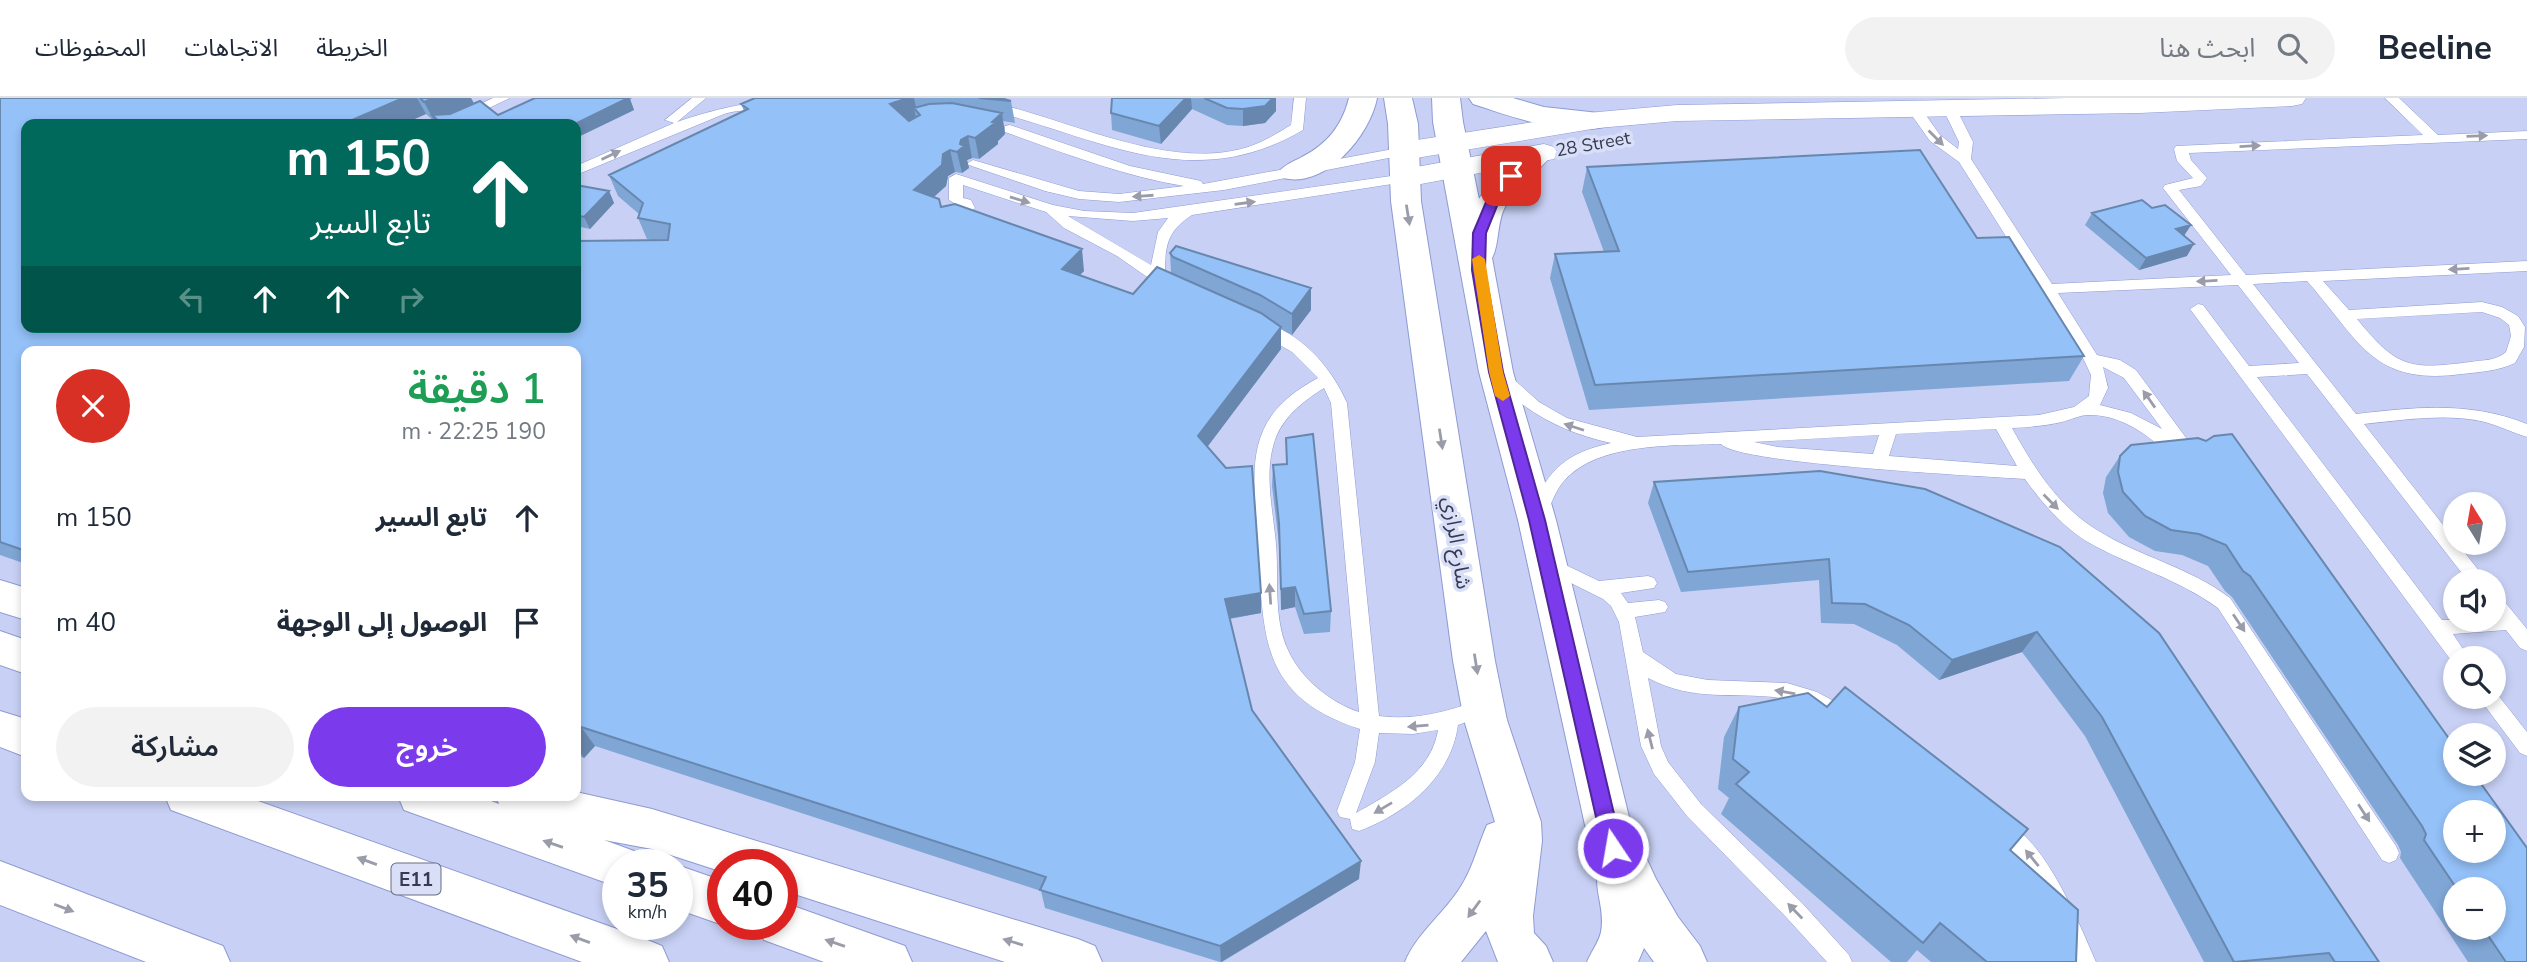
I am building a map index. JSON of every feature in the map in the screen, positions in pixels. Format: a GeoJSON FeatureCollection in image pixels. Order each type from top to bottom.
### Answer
{"type":"FeatureCollection","features":[{"type":"Feature","properties":{"kind":"main road"},"geometry":{"type":"LineString","coordinates":[[1294,172],[1322,159],[1344,138],[1360,116],[1363,98]]}},
{"type":"Feature","properties":{"kind":"main road","name":"شارع الرازي"},"geometry":{"type":"LineString","coordinates":[[1398,98],[1404,124],[1405,201],[1483,707],[1511,800],[1499,863],[1479,904],[1429,962]]}},
{"type":"Feature","properties":{"kind":"main road"},"geometry":{"type":"LineString","coordinates":[[1446,98],[1454,156],[1496,372],[1537,520],[1608,825],[1626,916],[1626,933],[1621,949],[1611,962]]}},
{"type":"Feature","properties":{"kind":"main road"},"geometry":{"type":"LineString","coordinates":[[1483,98],[1541,116],[1598,120]]}},
{"type":"Feature","properties":{"kind":"main road"},"geometry":{"type":"LineString","coordinates":[[1478,270],[1479,233],[1495,195],[1511,176],[1537,154]]}},
{"type":"Feature","properties":{"kind":"main road"},"geometry":{"type":"LineString","coordinates":[[0,596],[21,602]]}},
{"type":"Feature","properties":{"kind":"main road"},"geometry":{"type":"LineString","coordinates":[[0,638],[21,642]]}},
{"type":"Feature","properties":{"kind":"main road"},"geometry":{"type":"LineString","coordinates":[[0,648],[21,655]]}},
{"type":"Feature","properties":{"kind":"main road"},"geometry":{"type":"LineString","coordinates":[[0,729],[21,736]]}},
{"type":"Feature","properties":{"kind":"main road"},"geometry":{"type":"LineString","coordinates":[[581,794],[652,829]]}},
{"type":"Feature","properties":{"kind":"main road"},"geometry":{"type":"LineString","coordinates":[[1511,800],[1518,822],[1521,846],[1507,915],[1509,935],[1521,956],[1529,962]]}},
{"type":"Feature","properties":{"kind":"main road","name":"E11"},"geometry":{"type":"LineString","coordinates":[[201,801],[645,962]]}},
{"type":"Feature","properties":{"kind":"main road"},"geometry":{"type":"LineString","coordinates":[[434,801],[602,860]]}},
{"type":"Feature","properties":{"kind":"main road"},"geometry":{"type":"LineString","coordinates":[[536,801],[601,819],[652,829],[717,849]]}},
{"type":"Feature","properties":{"kind":"main road"},"geometry":{"type":"LineString","coordinates":[[1608,825],[1639,894],[1661,933],[1683,962]]}},
{"type":"Feature","properties":{"kind":"main road"},"geometry":{"type":"LineString","coordinates":[[798,874],[1078,962]]}},
{"type":"Feature","properties":{"kind":"main road"},"geometry":{"type":"LineString","coordinates":[[0,883],[206,962]]}},
{"type":"Feature","properties":{"kind":"main road"},"geometry":{"type":"LineString","coordinates":[[798,930],[888,962]]}},
{"type":"Feature","properties":{"kind":"street","name":"28 Street"},"geometry":{"type":"LineString","coordinates":[[1405,165],[1454,156],[1598,120],[1710,111],[1780,113],[1915,110],[2292,98]]}},
{"type":"Feature","properties":{"kind":"street","name":"28 Street"},"geometry":{"type":"LineString","coordinates":[[1454,156],[1537,154],[1660,132],[1744,122],[1780,113]]}},
{"type":"Feature","properties":{"kind":"lane"},"geometry":{"type":"LineString","coordinates":[[456,119],[504,98]]}},
{"type":"Feature","properties":{"kind":"lane"},"geometry":{"type":"LineString","coordinates":[[646,138],[700,98]]}},
{"type":"Feature","properties":{"kind":"lane"},"geometry":{"type":"LineString","coordinates":[[974,104],[1013,112],[1146,151],[1183,156],[1216,156],[1243,153],[1269,144],[1298,127],[1300,98]]}},
{"type":"Feature","properties":{"kind":"lane"},"geometry":{"type":"LineString","coordinates":[[2391,98],[2434,138]]}},
{"type":"Feature","properties":{"kind":"lane"},"geometry":{"type":"LineString","coordinates":[[581,169],[646,138],[737,104],[776,106],[783,109]]}},
{"type":"Feature","properties":{"kind":"lane"},"geometry":{"type":"LineString","coordinates":[[1950,109],[1966,142],[1964,159]]}},
{"type":"Feature","properties":{"kind":"lane"},"geometry":{"type":"LineString","coordinates":[[1915,110],[1935,138],[1964,159],[2092,359],[2099,373],[2101,387],[2097,399],[2088,409]]}},
{"type":"Feature","properties":{"kind":"lane"},"geometry":{"type":"LineString","coordinates":[[1010,128],[1096,160],[1163,180],[1224,186]]}},
{"type":"Feature","properties":{"kind":"lane"},"geometry":{"type":"LineString","coordinates":[[2469,569],[2170,190],[2172,186],[2196,183],[2200,178],[2184,161],[2181,149],[2527,135]]}},
{"type":"Feature","properties":{"kind":"lane"},"geometry":{"type":"LineString","coordinates":[[974,164],[1079,195],[1119,198],[1224,186],[1294,172],[1405,165]]}},
{"type":"Feature","properties":{"kind":"lane"},"geometry":{"type":"LineString","coordinates":[[951,223],[968,208],[966,203],[956,200],[956,178],[1051,209],[1084,215],[1133,217],[1189,211],[1405,165]]}},
{"type":"Feature","properties":{"kind":"lane"},"geometry":{"type":"LineString","coordinates":[[1051,209],[1069,225],[1122,253],[1165,283],[1190,294]]}},
{"type":"Feature","properties":{"kind":"lane"},"geometry":{"type":"LineString","coordinates":[[1165,283],[1158,271],[1158,260],[1165,232],[1171,222],[1189,211]]}},
{"type":"Feature","properties":{"kind":"lane"},"geometry":{"type":"LineString","coordinates":[[2048,289],[2527,266]]}},
{"type":"Feature","properties":{"kind":"lane"},"geometry":{"type":"LineString","coordinates":[[2310,276],[2345,315],[2384,358],[2409,370],[2502,363],[2513,355],[2519,331],[2517,324],[2508,316],[2482,307],[2345,315]]}},
{"type":"Feature","properties":{"kind":"lane"},"geometry":{"type":"LineString","coordinates":[[2198,309],[2451,646]]}},
{"type":"Feature","properties":{"kind":"lane"},"geometry":{"type":"LineString","coordinates":[[1250,322],[1301,347],[1328,379],[1339,403],[1370,724],[1353,817],[1427,778],[1448,741],[1449,720]]}},
{"type":"Feature","properties":{"kind":"lane"},"geometry":{"type":"LineString","coordinates":[[1537,520],[1546,491],[1567,466],[1600,451],[1641,442],[2001,424],[2058,417],[2088,409],[2107,411],[2137,421],[2160,435],[2184,455],[2130,374],[2114,364],[2092,359]]}},
{"type":"Feature","properties":{"kind":"lane"},"geometry":{"type":"LineString","coordinates":[[2245,372],[2310,368]]}},
{"type":"Feature","properties":{"kind":"lane"},"geometry":{"type":"LineString","coordinates":[[1496,372],[1544,414],[1568,426],[1641,442]]}},
{"type":"Feature","properties":{"kind":"lane"},"geometry":{"type":"LineString","coordinates":[[1328,379],[1299,396],[1286,409],[1275,423],[1262,454],[1276,645],[1291,673],[1314,697],[1344,717],[1402,728],[1429,726],[1483,707]]}},
{"type":"Feature","properties":{"kind":"lane"},"geometry":{"type":"LineString","coordinates":[[2351,420],[2467,411],[2488,415],[2527,431]]}},
{"type":"Feature","properties":{"kind":"lane"},"geometry":{"type":"LineString","coordinates":[[2001,424],[2028,473],[2054,506],[2093,536],[2191,579],[2224,603],[2389,853]]}},
{"type":"Feature","properties":{"kind":"lane"},"geometry":{"type":"LineString","coordinates":[[1878,462],[1889,429]]}},
{"type":"Feature","properties":{"kind":"lane"},"geometry":{"type":"LineString","coordinates":[[1714,438],[1778,453],[2028,473]]}},
{"type":"Feature","properties":{"kind":"lane"},"geometry":{"type":"LineString","coordinates":[[1546,563],[1598,588],[1618,601],[1625,611],[1637,658],[1651,746],[1661,768],[1694,810],[1794,910],[1841,962]]}},
{"type":"Feature","properties":{"kind":"lane"},"geometry":{"type":"LineString","coordinates":[[1598,588],[1648,583]]}},
{"type":"Feature","properties":{"kind":"lane"},"geometry":{"type":"LineString","coordinates":[[1625,611],[1659,607]]}},
{"type":"Feature","properties":{"kind":"lane"},"geometry":{"type":"LineString","coordinates":[[2506,617],[2527,643]]}},
{"type":"Feature","properties":{"kind":"lane"},"geometry":{"type":"LineString","coordinates":[[2437,628],[2510,622]]}},
{"type":"Feature","properties":{"kind":"lane"},"geometry":{"type":"LineString","coordinates":[[1637,658],[1651,673],[1678,685],[1770,689],[1809,697],[1828,706],[1868,733]]}},
{"type":"Feature","properties":{"kind":"lane"},"geometry":{"type":"LineString","coordinates":[[2499,709],[2527,747]]}},
{"type":"Feature","properties":{"kind":"lane"},"geometry":{"type":"LineString","coordinates":[[1980,813],[2013,837],[2031,856],[2046,878],[2085,962]]}},
{"type":"Feature","properties":{"kind":"building"},"geometry":{"type":"Polygon","coordinates":[[[0,98],[403,98],[355,119],[21,119],[21,333],[581,333],[581,241],[668,240],[670,224],[638,218],[643,203],[609,175],[748,109],[741,104],[755,98],[908,98],[890,104],[909,121],[920,115],[914,108],[929,104],[952,103],[1002,113],[992,122],[995,123],[975,138],[968,136],[961,140],[960,144],[964,146],[957,152],[950,150],[943,154],[942,165],[914,190],[939,199],[941,207],[955,204],[1082,249],[1062,269],[1133,294],[1157,267],[1261,313],[1281,327],[1198,436],[1226,468],[1252,466],[1261,593],[1225,599],[1252,710],[1361,861],[1220,946],[1040,890],[1046,877],[581,727],[581,346],[21,346],[21,549],[0,542],[0,98]]]}},
{"type":"Feature","properties":{"kind":"building"},"geometry":{"type":"Polygon","coordinates":[[[535,98],[628,98],[581,121],[436,119],[432,115],[450,114],[480,101],[498,115],[535,98]]]}},
{"type":"Feature","properties":{"kind":"building"},"geometry":{"type":"Polygon","coordinates":[[[979,98],[1001,98],[1011,101],[979,98]]]}},
{"type":"Feature","properties":{"kind":"building"},"geometry":{"type":"Polygon","coordinates":[[[1112,98],[1186,98],[1159,126],[1111,113],[1112,98]]]}},
{"type":"Feature","properties":{"kind":"building"},"geometry":{"type":"Polygon","coordinates":[[[1204,98],[1273,98],[1265,106],[1243,109],[1227,108],[1204,98]]]}},
{"type":"Feature","properties":{"kind":"building"},"geometry":{"type":"Polygon","coordinates":[[[1920,150],[1977,238],[2009,237],[2084,356],[1595,385],[1555,254],[1619,251],[1587,167],[1920,150]]]}},
{"type":"Feature","properties":{"kind":"building"},"geometry":{"type":"Polygon","coordinates":[[[581,186],[609,191],[584,217],[581,216],[581,186]]]}},
{"type":"Feature","properties":{"kind":"building"},"geometry":{"type":"Polygon","coordinates":[[[2142,200],[2152,208],[2165,205],[2191,225],[2176,229],[2194,244],[2146,258],[2092,213],[2142,200]]]}},
{"type":"Feature","properties":{"kind":"building"},"geometry":{"type":"Polygon","coordinates":[[[1176,246],[1311,288],[1292,314],[1260,295],[1173,257],[1170,253],[1176,246]]]}},
{"type":"Feature","properties":{"kind":"building"},"geometry":{"type":"Polygon","coordinates":[[[1313,434],[1331,611],[1304,614],[1295,587],[1281,589],[1279,523],[1273,465],[1287,464],[1286,438],[1313,434]]]}},
{"type":"Feature","properties":{"kind":"building"},"geometry":{"type":"Polygon","coordinates":[[[2232,434],[2443,730],[2443,786],[2483,786],[2493,800],[2443,800],[2443,863],[2506,863],[2506,819],[2527,848],[2527,962],[2506,962],[2491,940],[2506,940],[2506,877],[2449,877],[2424,840],[2426,834],[2422,826],[2226,545],[2199,534],[2171,530],[2145,516],[2123,492],[2118,472],[2120,456],[2131,445],[2198,438],[2206,441],[2214,436],[2232,434]]]}},
{"type":"Feature","properties":{"kind":"building"},"geometry":{"type":"Polygon","coordinates":[[[1820,471],[1925,489],[2060,547],[2159,633],[2379,962],[2335,962],[2329,953],[2234,962],[2102,717],[2037,632],[1952,660],[1909,625],[1865,604],[1832,603],[1829,559],[1688,572],[1654,482],[1820,471]]]}},
{"type":"Feature","properties":{"kind":"building"},"geometry":{"type":"Polygon","coordinates":[[[1845,687],[2028,829],[2010,850],[2078,910],[2076,962],[1987,962],[1940,923],[1923,943],[1736,784],[1749,772],[1733,759],[1739,707],[1808,693],[1827,707],[1845,687]]]}},
{"type":"Feature","properties":{"kind":"slow traffic"},"geometry":{"type":"LineString","coordinates":[[1479,259],[1478,270],[1496,372],[1503,396]]}},
{"type":"Feature","properties":{"kind":"route"},"geometry":{"type":"LineString","coordinates":[[1511,176],[1495,195],[1479,233],[1478,270],[1496,372],[1537,520],[1613,848]]}}]}
